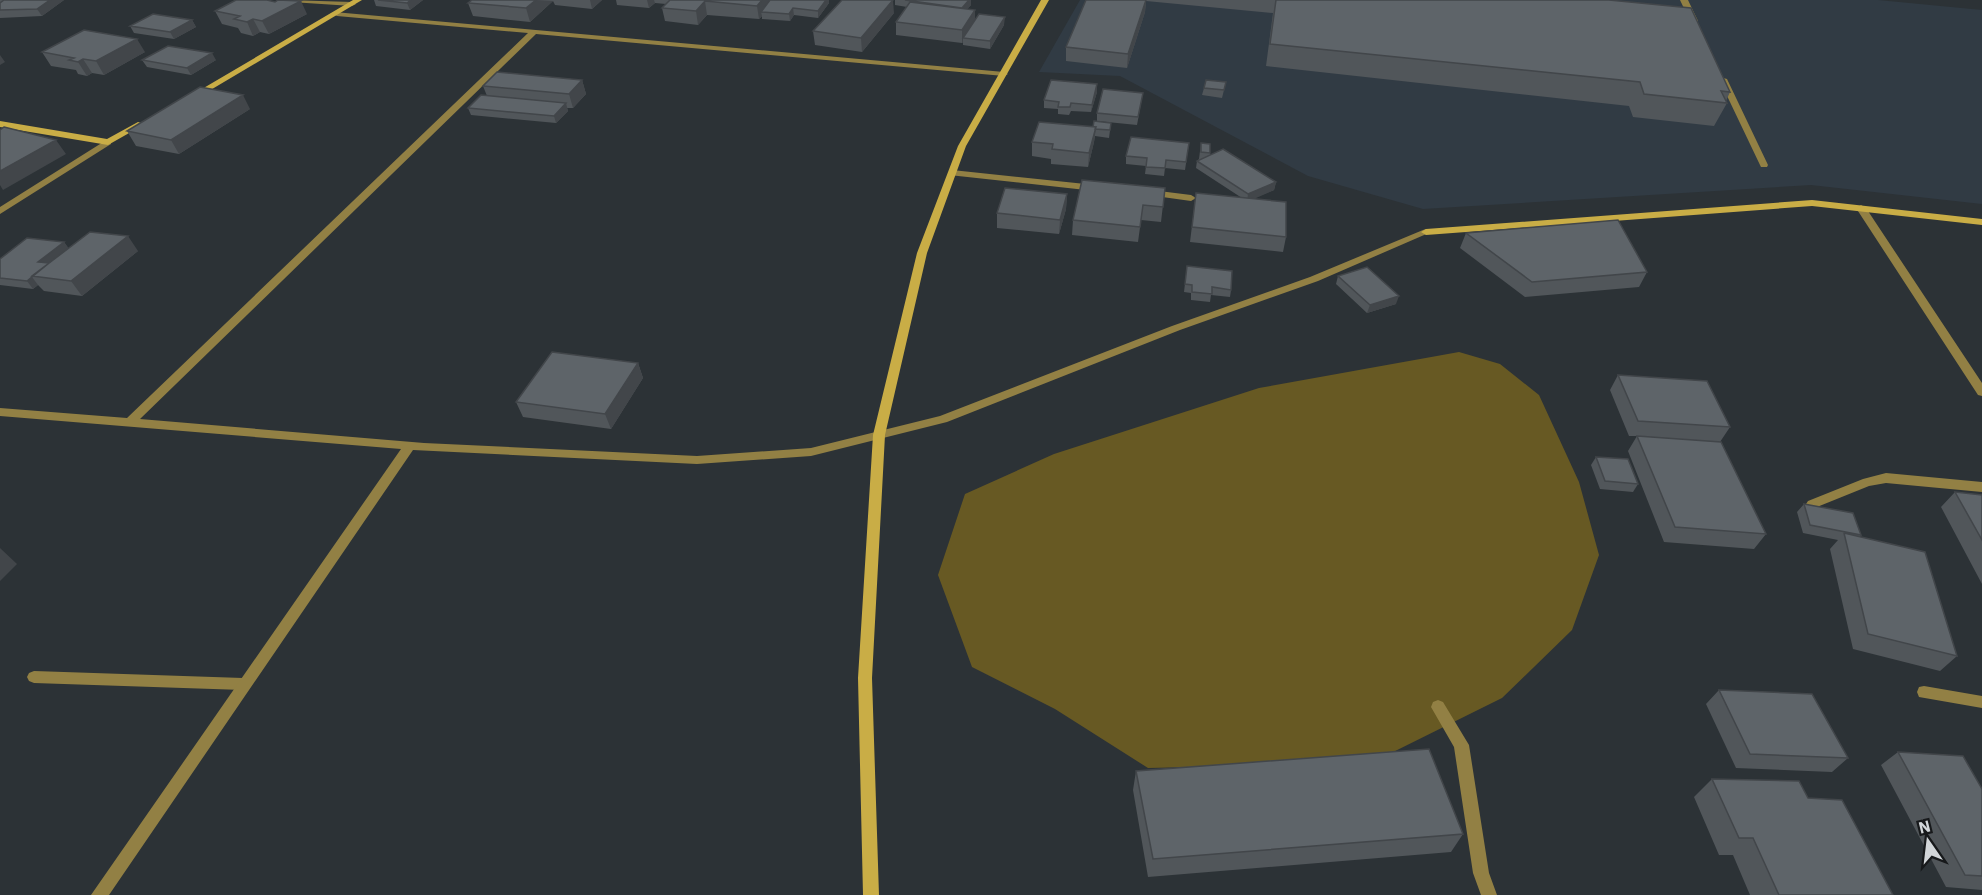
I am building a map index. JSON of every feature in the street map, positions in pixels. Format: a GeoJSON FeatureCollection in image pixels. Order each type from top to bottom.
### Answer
{"type":"FeatureCollection","features":[{"type":"Feature","properties":{"kind":"street"},"geometry":{"type":"LineString","coordinates":[[291,0],[355,2]]}},
{"type":"Feature","properties":{"kind":"street"},"geometry":{"type":"LineString","coordinates":[[871,895],[865,678],[879,435],[922,253],[962,146],[1045,0]]}},
{"type":"Feature","properties":{"kind":"street"},"geometry":{"type":"LineString","coordinates":[[1684,0],[1699,31]]}},
{"type":"Feature","properties":{"kind":"street"},"geometry":{"type":"LineString","coordinates":[[188,99],[355,2]]}},
{"type":"Feature","properties":{"kind":"street"},"geometry":{"type":"LineString","coordinates":[[337,14],[1004,74]]}},
{"type":"Feature","properties":{"kind":"street"},"geometry":{"type":"LineString","coordinates":[[129,423],[534,32]]}},
{"type":"Feature","properties":{"kind":"street"},"geometry":{"type":"LineString","coordinates":[[1719,72],[1764,165]]}},
{"type":"Feature","properties":{"kind":"street"},"geometry":{"type":"LineString","coordinates":[[0,211],[108,142],[148,121]]}},
{"type":"Feature","properties":{"kind":"street"},"geometry":{"type":"LineString","coordinates":[[0,124],[108,142]]}},
{"type":"Feature","properties":{"kind":"street"},"geometry":{"type":"LineString","coordinates":[[952,173],[1100,188]]}},
{"type":"Feature","properties":{"kind":"street"},"geometry":{"type":"LineString","coordinates":[[1146,193],[1191,198]]}},
{"type":"Feature","properties":{"kind":"street"},"geometry":{"type":"LineString","coordinates":[[3,416],[129,423],[410,445],[697,460],[811,452],[943,419],[1176,328],[1314,279],[1426,232],[1812,203],[1982,222]]}},
{"type":"Feature","properties":{"kind":"street"},"geometry":{"type":"LineString","coordinates":[[1862,208],[1982,392]]}},
{"type":"Feature","properties":{"kind":"street"},"geometry":{"type":"LineString","coordinates":[[99,895],[410,445]]}},
{"type":"Feature","properties":{"kind":"street"},"geometry":{"type":"LineString","coordinates":[[1812,504],[1867,482],[1886,478],[1982,487]]}},
{"type":"Feature","properties":{"kind":"street"},"geometry":{"type":"LineString","coordinates":[[34,677],[243,684]]}},
{"type":"Feature","properties":{"kind":"street"},"geometry":{"type":"LineString","coordinates":[[1924,692],[1982,702]]}},
{"type":"Feature","properties":{"kind":"street"},"geometry":{"type":"LineString","coordinates":[[1438,707],[1461,745],[1481,873],[1489,895]]}},
{"type":"Feature","properties":{"kind":"shaded area"},"geometry":{"type":"Polygon","coordinates":[[[1080,0],[1878,0],[1982,10],[1982,204],[1811,185],[1423,209],[1308,176],[1120,76],[1039,72],[1080,0]]]}},
{"type":"Feature","properties":{"kind":"shaded area"},"geometry":{"type":"Polygon","coordinates":[[[1459,352],[1500,364],[1539,395],[1579,482],[1599,555],[1572,630],[1502,698],[1371,763],[1148,768],[1055,709],[972,667],[938,575],[965,494],[1054,454],[1259,388],[1459,352]]]}},
{"type":"Feature","properties":{"kind":"building"},"geometry":{"type":"Polygon","coordinates":[[[4,0],[50,0],[37,9],[0,10],[0,3],[4,0]]]}},
{"type":"Feature","properties":{"kind":"building"},"geometry":{"type":"Polygon","coordinates":[[[236,0],[301,1],[262,21],[253,19],[247,22],[234,19],[240,16],[215,11],[236,0]]]}},
{"type":"Feature","properties":{"kind":"building"},"geometry":{"type":"Polygon","coordinates":[[[378,0],[411,0],[407,3],[378,0]]]}},
{"type":"Feature","properties":{"kind":"building"},"geometry":{"type":"Polygon","coordinates":[[[472,0],[536,0],[526,8],[468,3],[472,0]]]}},
{"type":"Feature","properties":{"kind":"building"},"geometry":{"type":"Polygon","coordinates":[[[670,0],[762,0],[757,6],[705,1],[696,11],[662,8],[670,0]]]}},
{"type":"Feature","properties":{"kind":"building"},"geometry":{"type":"Polygon","coordinates":[[[770,0],[826,0],[818,11],[793,8],[789,14],[761,12],[770,0]]]}},
{"type":"Feature","properties":{"kind":"building"},"geometry":{"type":"Polygon","coordinates":[[[842,0],[893,0],[861,38],[813,31],[842,0]]]}},
{"type":"Feature","properties":{"kind":"building"},"geometry":{"type":"Polygon","coordinates":[[[905,0],[969,0],[962,8],[905,0]]]}},
{"type":"Feature","properties":{"kind":"building"},"geometry":{"type":"Polygon","coordinates":[[[1086,0],[1146,0],[1128,54],[1066,47],[1086,0]]]}},
{"type":"Feature","properties":{"kind":"building"},"geometry":{"type":"Polygon","coordinates":[[[1276,0],[1609,0],[1691,8],[1730,92],[1721,91],[1727,103],[1644,94],[1640,82],[1270,44],[1276,0]]]}},
{"type":"Feature","properties":{"kind":"building"},"geometry":{"type":"Polygon","coordinates":[[[910,2],[975,10],[962,30],[896,22],[910,2]]]}},
{"type":"Feature","properties":{"kind":"building"},"geometry":{"type":"Polygon","coordinates":[[[153,14],[192,20],[170,32],[130,26],[153,14]]]}},
{"type":"Feature","properties":{"kind":"building"},"geometry":{"type":"Polygon","coordinates":[[[979,14],[1005,17],[990,41],[963,38],[979,14]]]}},
{"type":"Feature","properties":{"kind":"building"},"geometry":{"type":"Polygon","coordinates":[[[84,30],[137,39],[96,61],[83,59],[78,62],[69,60],[74,58],[42,52],[84,30]]]}},
{"type":"Feature","properties":{"kind":"building"},"geometry":{"type":"Polygon","coordinates":[[[168,46],[212,53],[187,68],[142,60],[168,46]]]}},
{"type":"Feature","properties":{"kind":"building"},"geometry":{"type":"Polygon","coordinates":[[[497,72],[582,80],[569,94],[483,86],[497,72]]]}},
{"type":"Feature","properties":{"kind":"building"},"geometry":{"type":"Polygon","coordinates":[[[1051,80],[1097,84],[1092,105],[1071,103],[1070,107],[1058,107],[1059,102],[1044,100],[1051,80]]]}},
{"type":"Feature","properties":{"kind":"building"},"geometry":{"type":"Polygon","coordinates":[[[1206,80],[1226,82],[1224,90],[1204,88],[1206,80]]]}},
{"type":"Feature","properties":{"kind":"building"},"geometry":{"type":"Polygon","coordinates":[[[200,87],[243,95],[171,140],[127,131],[200,87]]]}},
{"type":"Feature","properties":{"kind":"building"},"geometry":{"type":"Polygon","coordinates":[[[1103,89],[1143,93],[1138,117],[1097,113],[1103,89]]]}},
{"type":"Feature","properties":{"kind":"building"},"geometry":{"type":"Polygon","coordinates":[[[481,95],[566,103],[554,116],[468,108],[481,95]]]}},
{"type":"Feature","properties":{"kind":"building"},"geometry":{"type":"Polygon","coordinates":[[[1094,121],[1111,123],[1110,130],[1095,129],[1094,121]]]}},
{"type":"Feature","properties":{"kind":"building"},"geometry":{"type":"Polygon","coordinates":[[[1039,122],[1096,127],[1089,153],[1052,149],[1053,144],[1032,142],[1039,122]]]}},
{"type":"Feature","properties":{"kind":"building"},"geometry":{"type":"Polygon","coordinates":[[[4,127],[56,140],[0,171],[0,130],[4,127]]]}},
{"type":"Feature","properties":{"kind":"building"},"geometry":{"type":"Polygon","coordinates":[[[1131,137],[1189,143],[1186,162],[1166,160],[1165,168],[1146,167],[1147,158],[1126,156],[1131,137]]]}},
{"type":"Feature","properties":{"kind":"building"},"geometry":{"type":"Polygon","coordinates":[[[1201,143],[1210,144],[1210,153],[1201,152],[1201,143]]]}},
{"type":"Feature","properties":{"kind":"building"},"geometry":{"type":"Polygon","coordinates":[[[1223,149],[1276,182],[1248,194],[1197,161],[1223,149]]]}},
{"type":"Feature","properties":{"kind":"building"},"geometry":{"type":"Polygon","coordinates":[[[1082,180],[1165,188],[1163,207],[1143,205],[1140,227],[1073,220],[1082,180]]]}},
{"type":"Feature","properties":{"kind":"building"},"geometry":{"type":"Polygon","coordinates":[[[1005,188],[1067,194],[1060,220],[997,213],[1005,188]]]}},
{"type":"Feature","properties":{"kind":"building"},"geometry":{"type":"Polygon","coordinates":[[[1196,193],[1286,202],[1286,237],[1192,227],[1196,193]]]}},
{"type":"Feature","properties":{"kind":"building"},"geometry":{"type":"Polygon","coordinates":[[[1618,220],[1647,272],[1532,282],[1466,233],[1618,220]]]}},
{"type":"Feature","properties":{"kind":"building"},"geometry":{"type":"Polygon","coordinates":[[[90,232],[128,236],[71,281],[32,276],[90,232]]]}},
{"type":"Feature","properties":{"kind":"building"},"geometry":{"type":"Polygon","coordinates":[[[27,238],[64,242],[38,262],[49,263],[27,281],[0,278],[0,259],[27,238]]]}},
{"type":"Feature","properties":{"kind":"building"},"geometry":{"type":"Polygon","coordinates":[[[1187,266],[1232,271],[1231,290],[1212,287],[1212,294],[1192,292],[1192,285],[1185,284],[1187,266]]]}},
{"type":"Feature","properties":{"kind":"building"},"geometry":{"type":"Polygon","coordinates":[[[1367,267],[1399,296],[1370,305],[1338,276],[1367,267]]]}},
{"type":"Feature","properties":{"kind":"building"},"geometry":{"type":"Polygon","coordinates":[[[552,352],[638,363],[605,414],[516,402],[552,352]]]}},
{"type":"Feature","properties":{"kind":"building"},"geometry":{"type":"Polygon","coordinates":[[[1618,375],[1707,381],[1730,427],[1638,421],[1618,375]]]}},
{"type":"Feature","properties":{"kind":"building"},"geometry":{"type":"Polygon","coordinates":[[[1637,436],[1721,442],[1766,534],[1675,527],[1637,436]]]}},
{"type":"Feature","properties":{"kind":"building"},"geometry":{"type":"Polygon","coordinates":[[[1596,457],[1628,459],[1638,484],[1605,481],[1596,457]]]}},
{"type":"Feature","properties":{"kind":"building"},"geometry":{"type":"Polygon","coordinates":[[[1955,492],[1982,495],[1982,540],[1955,492]]]}},
{"type":"Feature","properties":{"kind":"building"},"geometry":{"type":"Polygon","coordinates":[[[1804,504],[1853,513],[1861,535],[1810,525],[1804,504]]]}},
{"type":"Feature","properties":{"kind":"building"},"geometry":{"type":"Polygon","coordinates":[[[1844,533],[1925,552],[1957,656],[1868,634],[1844,533]]]}},
{"type":"Feature","properties":{"kind":"building"},"geometry":{"type":"Polygon","coordinates":[[[1719,690],[1812,694],[1848,758],[1750,754],[1719,690]]]}},
{"type":"Feature","properties":{"kind":"building"},"geometry":{"type":"Polygon","coordinates":[[[1429,749],[1463,834],[1153,859],[1136,771],[1429,749]]]}},
{"type":"Feature","properties":{"kind":"building"},"geometry":{"type":"Polygon","coordinates":[[[1898,752],[1963,756],[1982,789],[1982,876],[1965,875],[1898,752]]]}},
{"type":"Feature","properties":{"kind":"building"},"geometry":{"type":"Polygon","coordinates":[[[1712,779],[1799,781],[1808,798],[1842,800],[1893,895],[1779,895],[1753,838],[1739,838],[1712,779]]]}}]}
